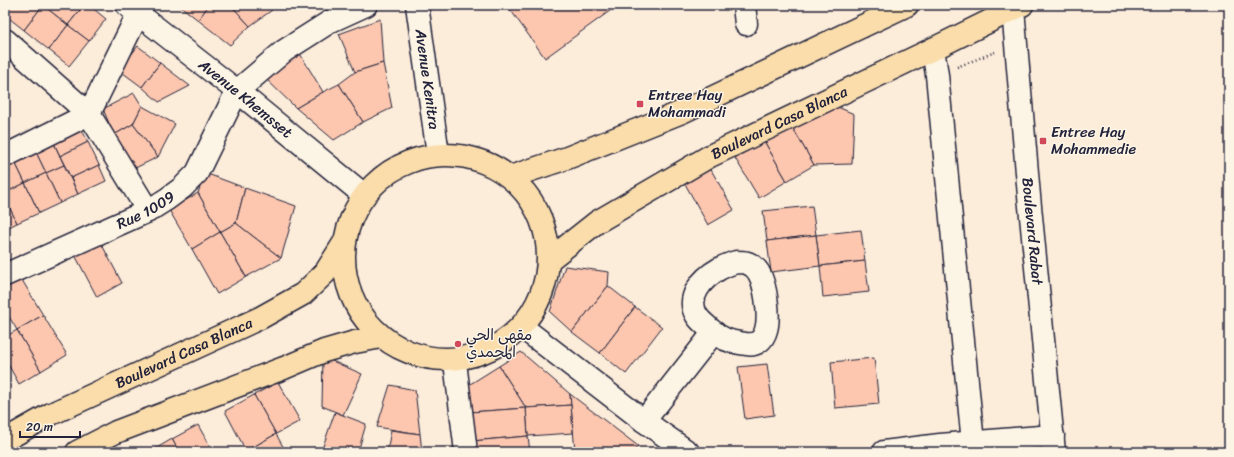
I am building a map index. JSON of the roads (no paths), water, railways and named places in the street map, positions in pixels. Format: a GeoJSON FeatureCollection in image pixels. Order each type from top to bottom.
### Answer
{"type":"FeatureCollection","features":[{"type":"Feature","properties":{"kind":"main road"},"geometry":{"type":"LineString","coordinates":[[510,177],[567,158],[682,112],[907,5]]}},
{"type":"Feature","properties":{"kind":"main road","name":"Boulevard Casa Blanca"},"geometry":{"type":"LineString","coordinates":[[549,260],[597,222],[710,156],[1018,7]]}},
{"type":"Feature","properties":{"kind":"main road"},"geometry":{"type":"LineString","coordinates":[[438,154],[476,159],[510,177],[531,200],[542,221],[545,228],[549,260],[546,283],[537,306],[522,327],[489,351],[455,362],[423,358],[401,350],[381,337],[358,311],[345,278],[344,243],[350,218],[364,195],[384,174],[409,160],[438,154]]}},
{"type":"Feature","properties":{"kind":"main road","name":"Boulevard Casa Blanca"},"geometry":{"type":"LineString","coordinates":[[5,440],[51,414],[260,318],[303,294],[325,273],[344,243]]}},
{"type":"Feature","properties":{"kind":"main road"},"geometry":{"type":"LineString","coordinates":[[77,452],[116,432],[284,368],[324,351],[355,342],[381,337]]}},
{"type":"Feature","properties":{"kind":"street"},"geometry":{"type":"LineString","coordinates":[[237,91],[284,51],[331,21],[366,5]]}},
{"type":"Feature","properties":{"kind":"street","name":"Avenue Kenitra"},"geometry":{"type":"LineString","coordinates":[[417,5],[438,154]]}},
{"type":"Feature","properties":{"kind":"street","name":"Boulevard Rabat"},"geometry":{"type":"LineString","coordinates":[[1018,7],[1016,43],[1054,444]]}},
{"type":"Feature","properties":{"kind":"street"},"geometry":{"type":"LineString","coordinates":[[5,156],[89,114],[132,10]]}},
{"type":"Feature","properties":{"kind":"street","name":"Avenue Khemsset"},"geometry":{"type":"LineString","coordinates":[[132,10],[237,91],[364,195]]}},
{"type":"Feature","properties":{"kind":"street"},"geometry":{"type":"LineString","coordinates":[[5,40],[89,114],[148,211]]}},
{"type":"Feature","properties":{"kind":"street"},"geometry":{"type":"LineString","coordinates":[[933,49],[937,75],[973,443]]}},
{"type":"Feature","properties":{"kind":"street","name":"Rue 1009"},"geometry":{"type":"LineString","coordinates":[[5,275],[148,211],[182,188],[197,173],[237,91]]}},
{"type":"Feature","properties":{"kind":"street"},"geometry":{"type":"LineString","coordinates":[[522,327],[644,421],[688,452]]}},
{"type":"Feature","properties":{"kind":"street"},"geometry":{"type":"LineString","coordinates":[[644,421],[714,332]]}},
{"type":"Feature","properties":{"kind":"street"},"geometry":{"type":"LineString","coordinates":[[455,362],[466,452]]}},
{"type":"Feature","properties":{"kind":"street"},"geometry":{"type":"LineString","coordinates":[[884,452],[940,445],[973,443],[1054,444]]}},
{"type":"Feature","properties":{"kind":"place","name":"Entree Hay Mohammadi"},"geometry":{"type":"Point","coordinates":[640,104]}},
{"type":"Feature","properties":{"kind":"place","name":"Entree Hay Mohammedie"},"geometry":{"type":"Point","coordinates":[1043,141]}},
{"type":"Feature","properties":{"kind":"place","name":"مقهى الحي المحمدي"},"geometry":{"type":"Point","coordinates":[458,344]}}]}
